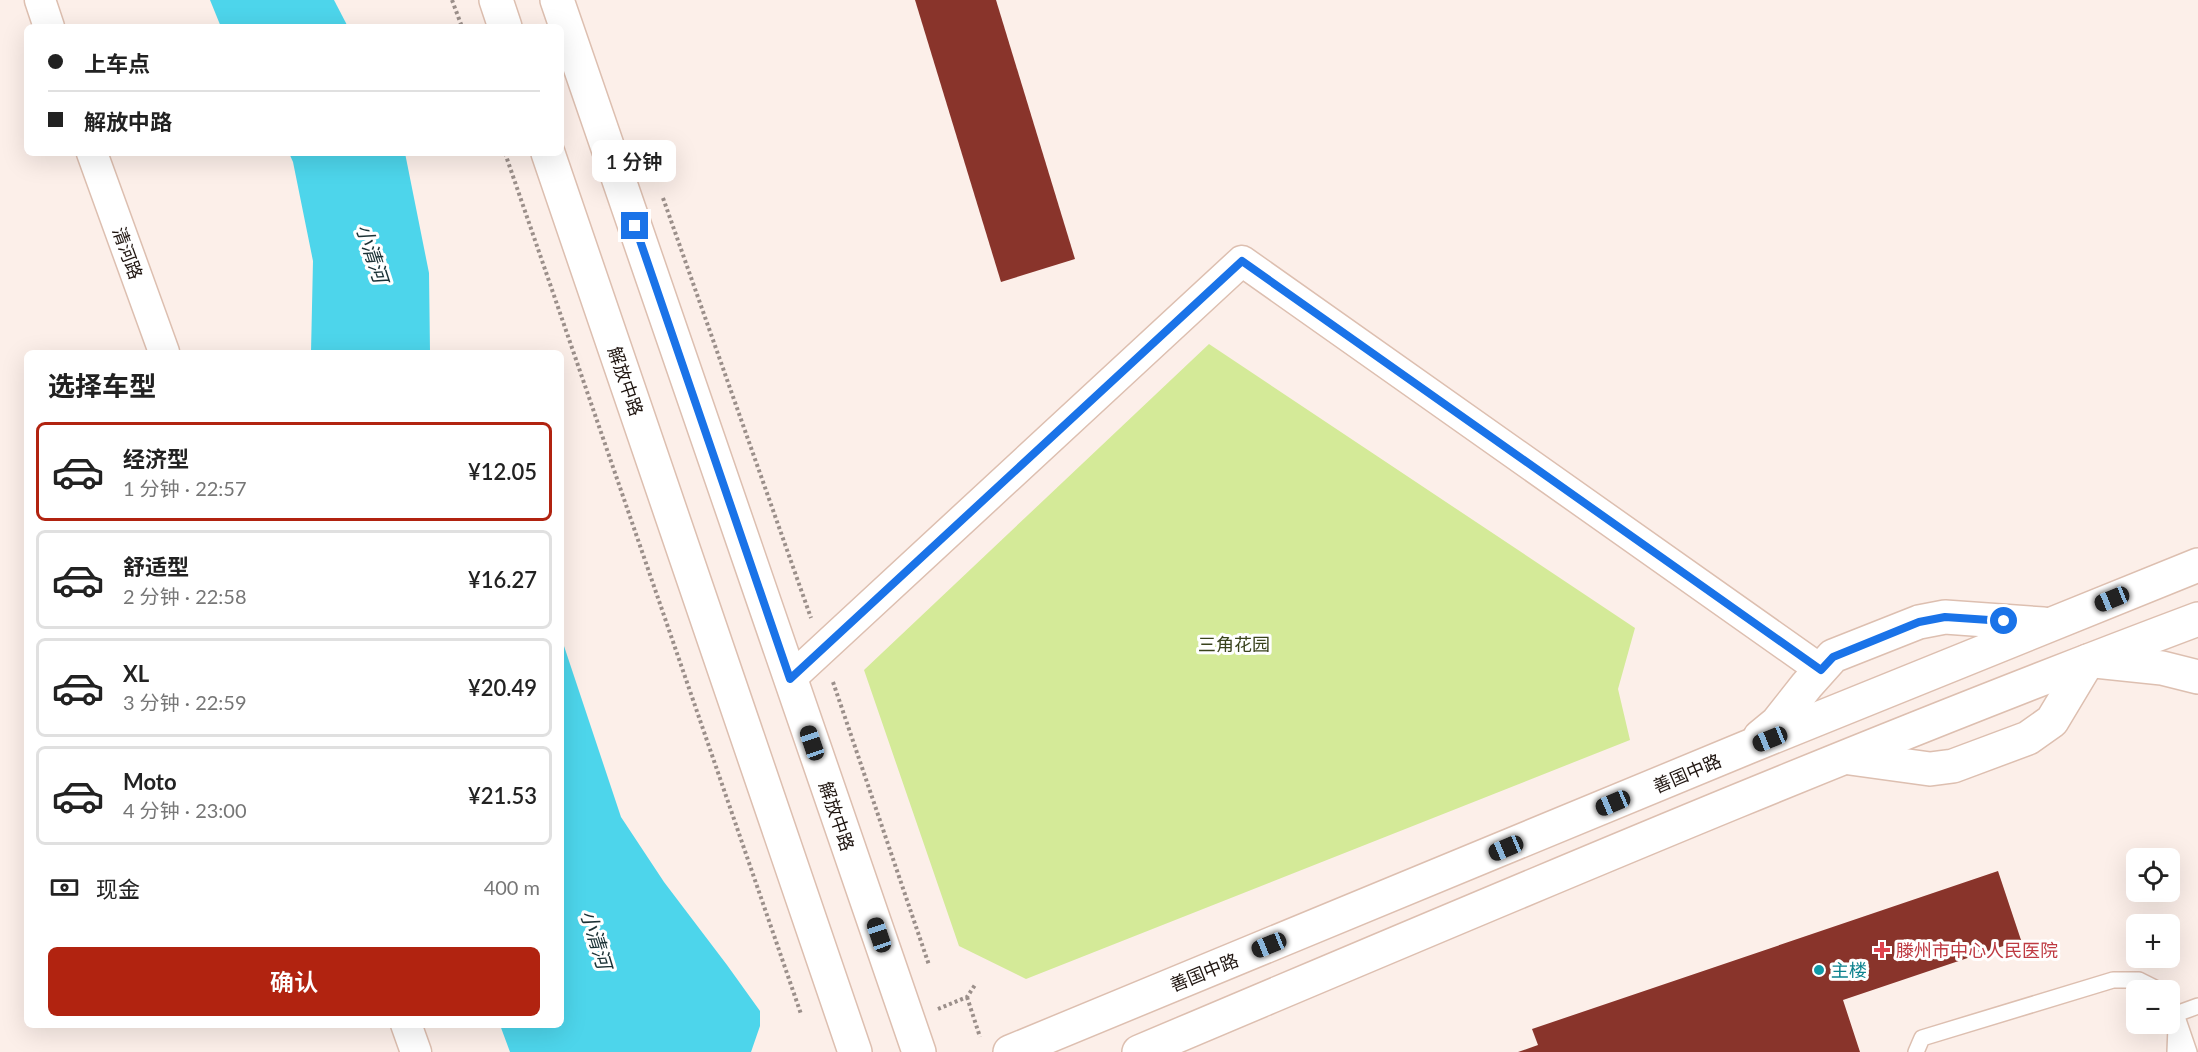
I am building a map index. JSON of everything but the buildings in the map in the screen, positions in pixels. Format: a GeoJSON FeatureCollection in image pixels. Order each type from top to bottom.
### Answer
{"type":"FeatureCollection","features":[{"type":"Feature","properties":{"kind":"main road"},"geometry":{"type":"LineString","coordinates":[[496,0],[504,24]]}},
{"type":"Feature","properties":{"kind":"main road","name":"解放中路"},"geometry":{"type":"LineString","coordinates":[[557,0],[919,1052]]}},
{"type":"Feature","properties":{"kind":"main road","name":"解放中路"},"geometry":{"type":"LineString","coordinates":[[549,156],[855,1052]]}},
{"type":"Feature","properties":{"kind":"main road","name":"善国中路"},"geometry":{"type":"LineString","coordinates":[[996,1046],[2198,565]]}},
{"type":"Feature","properties":{"kind":"main road"},"geometry":{"type":"LineString","coordinates":[[1748,747],[1777,723],[1833,657],[1928,620],[1945,617],[2048,624]]}},
{"type":"Feature","properties":{"kind":"main road"},"geometry":{"type":"LineString","coordinates":[[1139,1052],[1661,832],[2198,619]]}},
{"type":"Feature","properties":{"kind":"main road"},"geometry":{"type":"LineString","coordinates":[[2088,661],[2162,668],[2198,677]]}},
{"type":"Feature","properties":{"kind":"main road"},"geometry":{"type":"LineString","coordinates":[[1845,758],[1930,769],[1953,766],[2028,738],[2052,721],[2088,661]]}},
{"type":"Feature","properties":{"kind":"street"},"geometry":{"type":"LineString","coordinates":[[40,0],[48,24]]}},
{"type":"Feature","properties":{"kind":"street","name":"清河路"},"geometry":{"type":"LineString","coordinates":[[93,156],[163,350]]}},
{"type":"Feature","properties":{"kind":"street"},"geometry":{"type":"LineString","coordinates":[[790,679],[1242,261],[1821,670]]}},
{"type":"Feature","properties":{"kind":"street"},"geometry":{"type":"LineString","coordinates":[[407,1028],[416,1052]]}},
{"type":"Feature","properties":{"kind":"lane"},"geometry":{"type":"LineString","coordinates":[[1916,1052],[1922,1038],[2113,980],[2126,980]]}},
{"type":"Feature","properties":{"kind":"lane"},"geometry":{"type":"LineString","coordinates":[[2180,1007],[2198,1006]]}},
{"type":"Feature","properties":{"kind":"lane"},"geometry":{"type":"LineString","coordinates":[[2180,1029],[2189,1052]]}},
{"type":"Feature","properties":{"kind":"lane"},"geometry":{"type":"LineString","coordinates":[[2174,1034],[2175,1052]]}},
{"type":"Feature","properties":{"kind":"path"},"geometry":{"type":"LineString","coordinates":[[452,0],[461,24]]}},
{"type":"Feature","properties":{"kind":"path"},"geometry":{"type":"LineString","coordinates":[[506,156],[801,1014]]}},
{"type":"Feature","properties":{"kind":"path"},"geometry":{"type":"LineString","coordinates":[[661,190],[822,649],[929,965]]}},
{"type":"Feature","properties":{"kind":"path"},"geometry":{"type":"LineString","coordinates":[[967,997],[996,1046]]}},
{"type":"Feature","properties":{"kind":"green space","name":"三角花园"},"geometry":{"type":"Polygon","coordinates":[[[1209,344],[1635,628],[1618,689],[1630,740],[1026,979],[959,946],[864,670],[1209,344]]]}},
{"type":"Feature","properties":{"kind":"water"},"geometry":{"type":"Polygon","coordinates":[[[210,0],[334,0],[346,24],[220,24],[210,0]]]}},
{"type":"Feature","properties":{"kind":"water","name":"小清河"},"geometry":{"type":"Polygon","coordinates":[[[290,156],[406,156],[429,273],[430,350],[311,350],[313,261],[290,156]]]}},
{"type":"Feature","properties":{"kind":"water","name":"小清河"},"geometry":{"type":"Polygon","coordinates":[[[564,646],[621,817],[664,882],[760,1011],[760,1026],[751,1052],[510,1052],[501,1028],[564,1028],[564,646]]]}},
{"type":"Feature","properties":{"kind":"place","name":"滕州市中心人民医院"},"geometry":{"type":"Point","coordinates":[1882,950]}},
{"type":"Feature","properties":{"kind":"place","name":"主楼"},"geometry":{"type":"Point","coordinates":[1819,970]}},
{"type":"Feature","properties":{"kind":"route"},"geometry":{"type":"LineString","coordinates":[[635,226],[790,679],[1242,261],[1821,670],[1833,657],[1919,622],[1945,617],[2004,621]]}}]}
